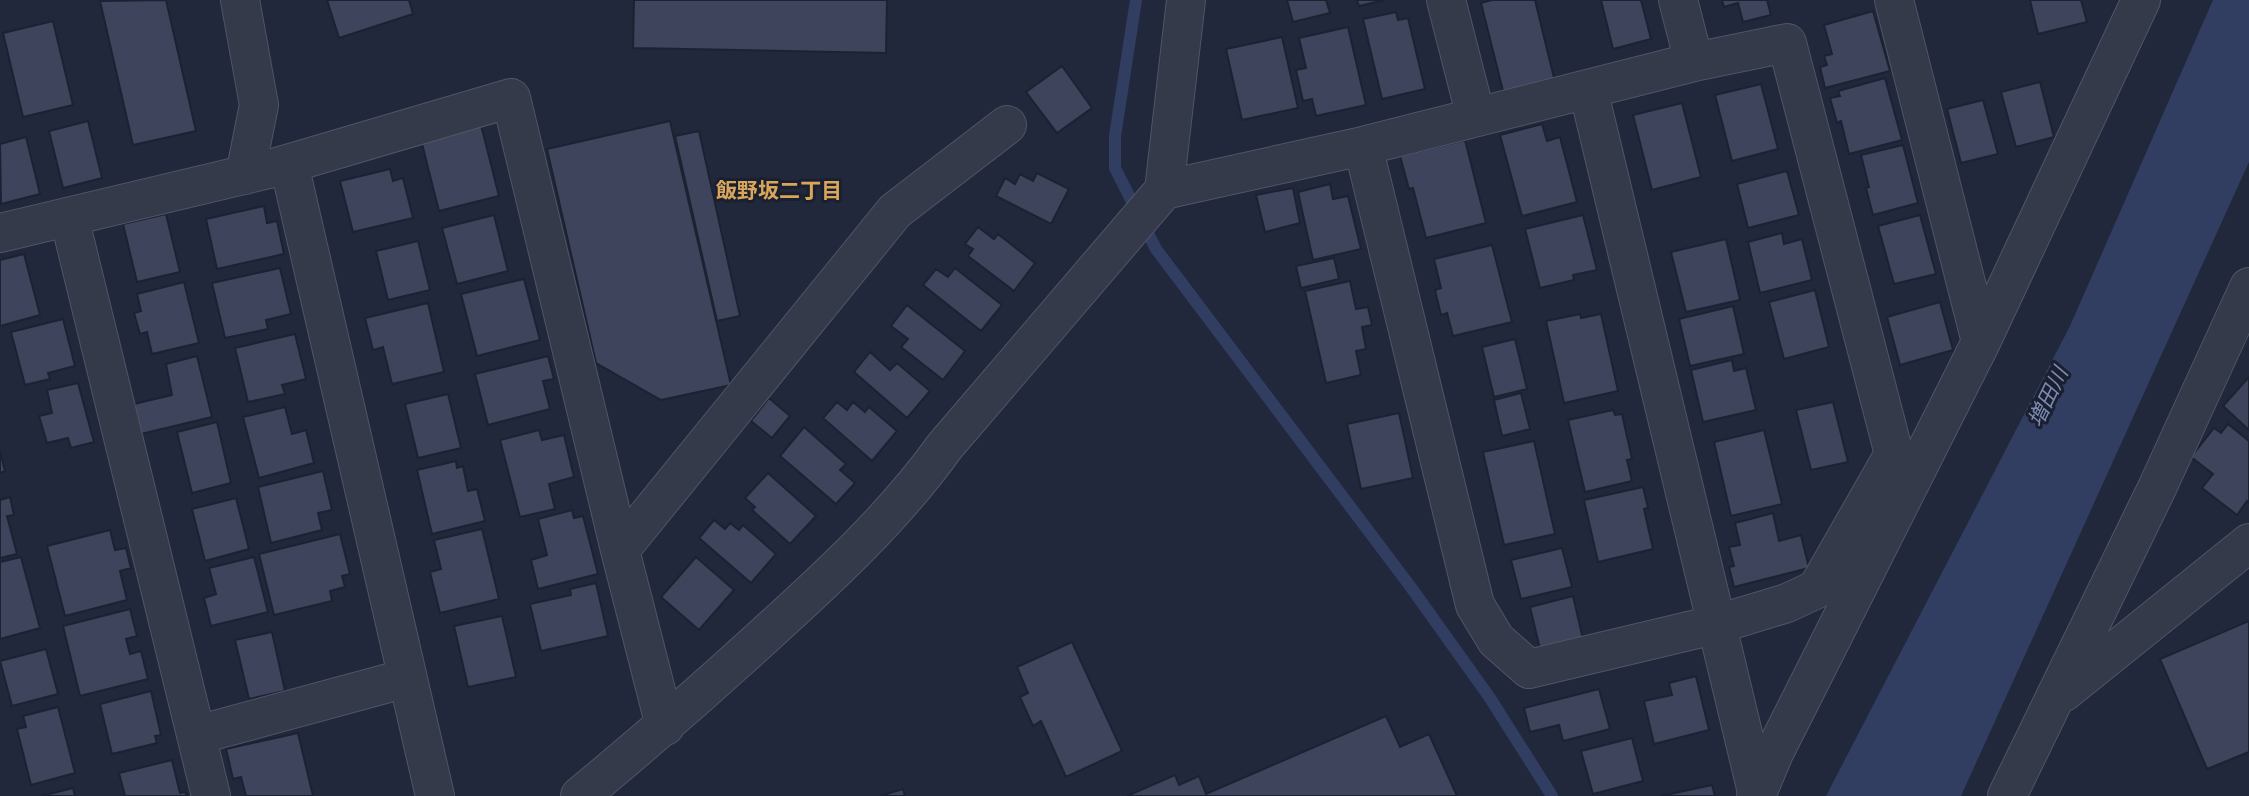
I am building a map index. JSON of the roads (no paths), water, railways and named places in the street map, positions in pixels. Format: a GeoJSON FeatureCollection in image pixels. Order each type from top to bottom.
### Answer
{"type":"FeatureCollection","features":[{"type":"Feature","properties":{"kind":"street"},"geometry":{"type":"LineString","coordinates":[[240,0],[259,105],[245,174]]}},
{"type":"Feature","properties":{"kind":"street"},"geometry":{"type":"LineString","coordinates":[[580,796],[660,703],[839,569],[917,485],[945,446],[1157,197],[1186,0]]}},
{"type":"Feature","properties":{"kind":"street"},"geometry":{"type":"LineString","coordinates":[[1446,0],[1476,117]]}},
{"type":"Feature","properties":{"kind":"street"},"geometry":{"type":"LineString","coordinates":[[1678,0],[1694,62]]}},
{"type":"Feature","properties":{"kind":"street"},"geometry":{"type":"LineString","coordinates":[[1894,0],[1981,342]]}},
{"type":"Feature","properties":{"kind":"street"},"geometry":{"type":"LineString","coordinates":[[1756,794],[1774,752],[1981,342],[2141,0]]}},
{"type":"Feature","properties":{"kind":"street"},"geometry":{"type":"LineString","coordinates":[[1157,197],[1694,62],[1787,43],[1894,454],[1817,589],[1787,603],[1718,624],[1529,669],[1496,640],[1475,605],[1363,146]]}},
{"type":"Feature","properties":{"kind":"street"},"geometry":{"type":"LineString","coordinates":[[1588,89],[1718,624],[1756,794]]}},
{"type":"Feature","properties":{"kind":"street"},"geometry":{"type":"LineString","coordinates":[[0,233],[289,163],[511,98],[620,550],[660,703]]}},
{"type":"Feature","properties":{"kind":"street"},"geometry":{"type":"LineString","coordinates":[[620,550],[895,211],[1007,125]]}},
{"type":"Feature","properties":{"kind":"street"},"geometry":{"type":"LineString","coordinates":[[289,163],[435,796]]}},
{"type":"Feature","properties":{"kind":"street"},"geometry":{"type":"LineString","coordinates":[[69,217],[211,796]]}},
{"type":"Feature","properties":{"kind":"street"},"geometry":{"type":"LineString","coordinates":[[2007,796],[2158,488],[2249,287]]}},
{"type":"Feature","properties":{"kind":"street"},"geometry":{"type":"LineString","coordinates":[[2057,698],[2249,543]]}},
{"type":"Feature","properties":{"kind":"street"},"geometry":{"type":"LineString","coordinates":[[197,735],[407,678]]}},
{"type":"Feature","properties":{"kind":"water","name":"増田川"},"geometry":{"type":"Polygon","coordinates":[[[2213,0],[2249,0],[2249,162],[1961,796],[1826,796],[2070,326],[2213,0]]]}},
{"type":"Feature","properties":{"kind":"waterway"},"geometry":{"type":"LineString","coordinates":[[1136,0],[1115,136],[1115,168],[1156,249],[1410,586],[1490,698],[1552,796]]}},
{"type":"Feature","properties":{"kind":"district","name":"飯野坂二丁目"},"geometry":{"type":"Point","coordinates":[779,191]}}]}
